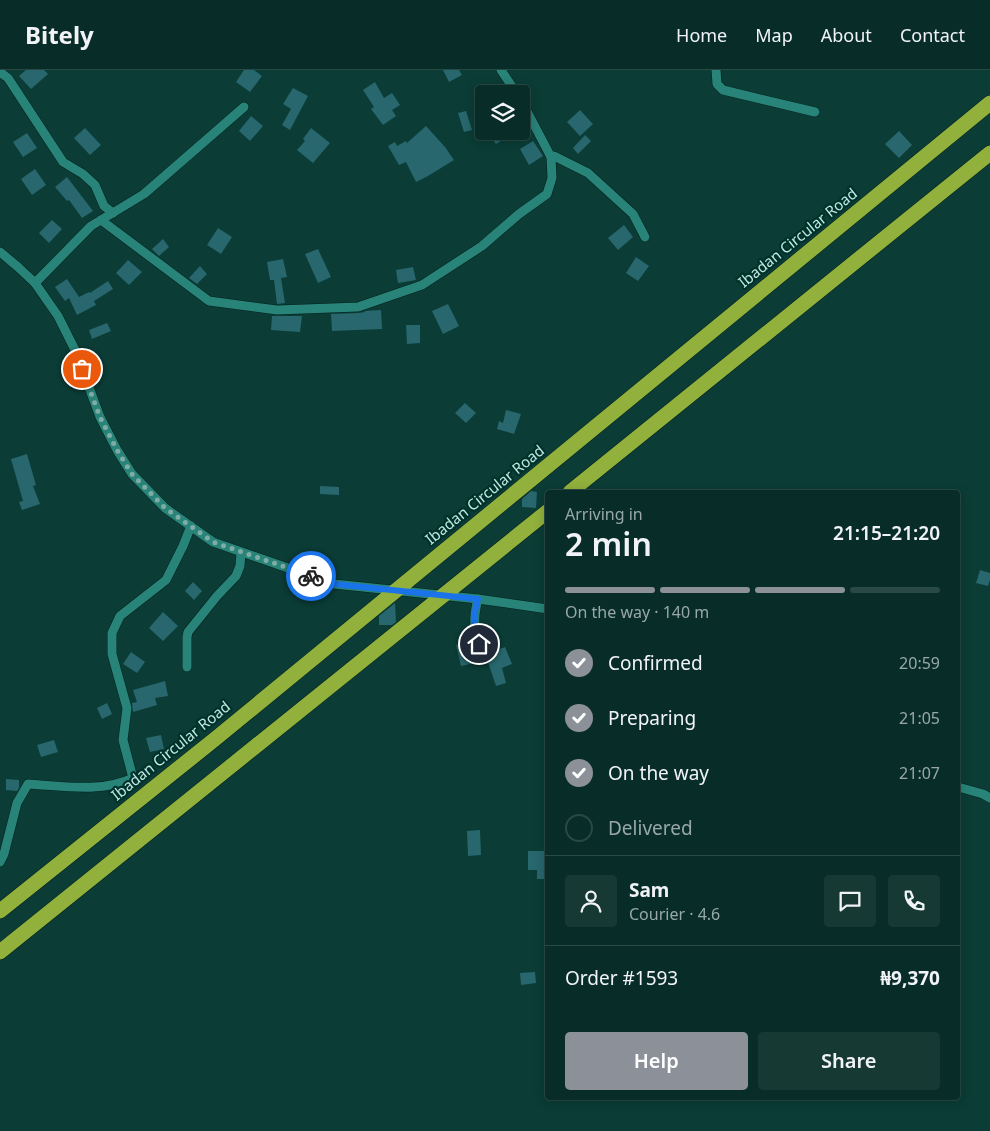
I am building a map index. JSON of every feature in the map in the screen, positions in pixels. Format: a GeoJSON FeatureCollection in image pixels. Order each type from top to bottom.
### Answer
{"type":"FeatureCollection","features":[{"type":"Feature","properties":{"kind":"highway","name":"Ibadan Circular Road"},"geometry":{"type":"LineString","coordinates":[[0,911],[231,726],[990,103]]}},
{"type":"Feature","properties":{"kind":"highway"},"geometry":{"type":"LineString","coordinates":[[572,490],[990,153]]}},
{"type":"Feature","properties":{"kind":"highway"},"geometry":{"type":"LineString","coordinates":[[0,952],[545,513]]}},
{"type":"Feature","properties":{"kind":"street"},"geometry":{"type":"LineString","coordinates":[[500,70],[511,85]]}},
{"type":"Feature","properties":{"kind":"street"},"geometry":{"type":"LineString","coordinates":[[716,70],[717,84],[723,90],[815,112]]}},
{"type":"Feature","properties":{"kind":"street"},"geometry":{"type":"LineString","coordinates":[[0,72],[8,78],[63,162],[83,174],[95,185],[104,206],[113,213]]}},
{"type":"Feature","properties":{"kind":"street"},"geometry":{"type":"LineString","coordinates":[[35,283],[92,226],[144,194],[244,107]]}},
{"type":"Feature","properties":{"kind":"street"},"geometry":{"type":"LineString","coordinates":[[102,220],[209,301],[277,310],[358,308],[422,285],[482,246],[519,214],[547,194],[552,178],[551,157],[530,117]]}},
{"type":"Feature","properties":{"kind":"street"},"geometry":{"type":"LineString","coordinates":[[551,157],[554,156],[588,173],[633,214],[645,237]]}},
{"type":"Feature","properties":{"kind":"street"},"geometry":{"type":"LineString","coordinates":[[0,252],[35,283],[58,316],[76,352],[100,417],[132,474],[165,508],[213,542],[334,584],[478,599],[545,609]]}},
{"type":"Feature","properties":{"kind":"street"},"geometry":{"type":"LineString","coordinates":[[0,862],[4,854],[17,803],[28,784],[94,787],[123,783],[133,778],[124,740],[127,708],[112,654],[112,633],[120,616],[166,580],[191,526]]}},
{"type":"Feature","properties":{"kind":"street"},"geometry":{"type":"LineString","coordinates":[[187,667],[188,632],[236,576],[240,566],[241,552]]}},
{"type":"Feature","properties":{"kind":"street"},"geometry":{"type":"LineString","coordinates":[[478,599],[474,613],[474,630],[484,658]]}},
{"type":"Feature","properties":{"kind":"street"},"geometry":{"type":"LineString","coordinates":[[960,788],[990,798]]}},
{"type":"Feature","properties":{"kind":"building"},"geometry":{"type":"Polygon","coordinates":[[[26,70],[44,70],[48,74],[31,89],[19,76],[26,70]]]}},
{"type":"Feature","properties":{"kind":"building"},"geometry":{"type":"Polygon","coordinates":[[[244,70],[254,70],[262,76],[250,92],[236,82],[244,70]]]}},
{"type":"Feature","properties":{"kind":"building"},"geometry":{"type":"Polygon","coordinates":[[[443,70],[459,70],[462,75],[449,82],[443,70]]]}},
{"type":"Feature","properties":{"kind":"building"},"geometry":{"type":"Polygon","coordinates":[[[375,82],[384,98],[392,93],[400,105],[392,110],[396,116],[383,125],[371,109],[374,107],[363,90],[375,82]]]}},
{"type":"Feature","properties":{"kind":"building"},"geometry":{"type":"Polygon","coordinates":[[[293,88],[308,96],[290,130],[282,125],[291,109],[283,104],[293,88]]]}},
{"type":"Feature","properties":{"kind":"building"},"geometry":{"type":"Polygon","coordinates":[[[580,110],[593,124],[580,136],[567,122],[580,110]]]}},
{"type":"Feature","properties":{"kind":"building"},"geometry":{"type":"Polygon","coordinates":[[[466,111],[472,130],[464,132],[458,113],[466,111]]]}},
{"type":"Feature","properties":{"kind":"building"},"geometry":{"type":"Polygon","coordinates":[[[251,116],[263,126],[250,141],[239,131],[251,116]]]}},
{"type":"Feature","properties":{"kind":"building"},"geometry":{"type":"Polygon","coordinates":[[[426,126],[454,160],[416,182],[406,162],[399,165],[388,146],[395,142],[397,146],[406,141],[407,143],[426,126]]]}},
{"type":"Feature","properties":{"kind":"building"},"geometry":{"type":"Polygon","coordinates":[[[85,128],[101,145],[90,155],[74,138],[85,128]]]}},
{"type":"Feature","properties":{"kind":"building"},"geometry":{"type":"Polygon","coordinates":[[[311,128],[330,143],[313,163],[297,150],[305,141],[303,139],[311,128]]]}},
{"type":"Feature","properties":{"kind":"building"},"geometry":{"type":"Polygon","coordinates":[[[899,131],[912,145],[899,158],[885,144],[899,131]]]}},
{"type":"Feature","properties":{"kind":"building"},"geometry":{"type":"Polygon","coordinates":[[[27,133],[37,148],[23,157],[13,142],[27,133]]]}},
{"type":"Feature","properties":{"kind":"building"},"geometry":{"type":"Polygon","coordinates":[[[585,135],[591,141],[578,154],[573,148],[585,135]]]}},
{"type":"Feature","properties":{"kind":"building"},"geometry":{"type":"Polygon","coordinates":[[[493,140],[502,140],[496,144],[493,140]]]}},
{"type":"Feature","properties":{"kind":"building"},"geometry":{"type":"Polygon","coordinates":[[[533,141],[543,156],[529,165],[520,149],[533,141]]]}},
{"type":"Feature","properties":{"kind":"building"},"geometry":{"type":"Polygon","coordinates":[[[35,169],[46,185],[32,195],[21,179],[35,169]]]}},
{"type":"Feature","properties":{"kind":"building"},"geometry":{"type":"Polygon","coordinates":[[[67,177],[93,211],[82,218],[69,200],[67,201],[55,187],[67,177]]]}},
{"type":"Feature","properties":{"kind":"building"},"geometry":{"type":"Polygon","coordinates":[[[52,220],[62,229],[49,243],[39,233],[52,220]]]}},
{"type":"Feature","properties":{"kind":"building"},"geometry":{"type":"Polygon","coordinates":[[[624,225],[633,237],[618,250],[608,238],[624,225]]]}},
{"type":"Feature","properties":{"kind":"building"},"geometry":{"type":"Polygon","coordinates":[[[218,228],[232,237],[221,254],[207,245],[218,228]]]}},
{"type":"Feature","properties":{"kind":"building"},"geometry":{"type":"Polygon","coordinates":[[[163,239],[169,247],[159,256],[152,249],[163,239]]]}},
{"type":"Feature","properties":{"kind":"building"},"geometry":{"type":"Polygon","coordinates":[[[318,249],[331,277],[318,283],[305,254],[318,249]]]}},
{"type":"Feature","properties":{"kind":"building"},"geometry":{"type":"Polygon","coordinates":[[[636,257],[649,266],[638,281],[626,273],[636,257]]]}},
{"type":"Feature","properties":{"kind":"building"},"geometry":{"type":"Polygon","coordinates":[[[283,259],[287,277],[281,278],[285,303],[277,304],[274,280],[270,280],[267,262],[283,259]]]}},
{"type":"Feature","properties":{"kind":"building"},"geometry":{"type":"Polygon","coordinates":[[[128,260],[142,272],[129,285],[116,273],[128,260]]]}},
{"type":"Feature","properties":{"kind":"building"},"geometry":{"type":"Polygon","coordinates":[[[200,266],[207,274],[197,284],[189,278],[200,266]]]}},
{"type":"Feature","properties":{"kind":"building"},"geometry":{"type":"Polygon","coordinates":[[[413,267],[416,280],[398,283],[396,270],[413,267]]]}},
{"type":"Feature","properties":{"kind":"building"},"geometry":{"type":"Polygon","coordinates":[[[67,279],[79,297],[90,293],[108,281],[113,289],[94,301],[96,305],[77,315],[69,298],[65,301],[55,287],[67,279]]]}},
{"type":"Feature","properties":{"kind":"building"},"geometry":{"type":"Polygon","coordinates":[[[448,304],[459,326],[443,334],[432,311],[448,304]]]}},
{"type":"Feature","properties":{"kind":"building"},"geometry":{"type":"Polygon","coordinates":[[[381,310],[382,329],[332,331],[331,314],[381,310]]]}},
{"type":"Feature","properties":{"kind":"building"},"geometry":{"type":"Polygon","coordinates":[[[272,316],[302,316],[300,332],[271,330],[272,316]]]}},
{"type":"Feature","properties":{"kind":"building"},"geometry":{"type":"Polygon","coordinates":[[[107,323],[111,331],[92,339],[89,330],[107,323]]]}},
{"type":"Feature","properties":{"kind":"building"},"geometry":{"type":"Polygon","coordinates":[[[406,325],[420,325],[420,343],[407,344],[406,325]]]}},
{"type":"Feature","properties":{"kind":"building"},"geometry":{"type":"Polygon","coordinates":[[[465,403],[476,413],[466,423],[455,413],[465,403]]]}},
{"type":"Feature","properties":{"kind":"building"},"geometry":{"type":"Polygon","coordinates":[[[506,410],[521,414],[514,434],[497,429],[499,421],[503,423],[506,410]]]}},
{"type":"Feature","properties":{"kind":"building"},"geometry":{"type":"Polygon","coordinates":[[[27,454],[36,485],[33,486],[40,504],[22,510],[19,502],[23,501],[11,459],[27,454]]]}},
{"type":"Feature","properties":{"kind":"building"},"geometry":{"type":"Polygon","coordinates":[[[320,486],[339,487],[339,495],[320,494],[320,486]]]}},
{"type":"Feature","properties":{"kind":"building"},"geometry":{"type":"Polygon","coordinates":[[[531,491],[537,492],[536,508],[522,507],[522,499],[531,491]]]}},
{"type":"Feature","properties":{"kind":"building"},"geometry":{"type":"Polygon","coordinates":[[[980,570],[990,573],[988,586],[976,583],[980,570]]]}},
{"type":"Feature","properties":{"kind":"building"},"geometry":{"type":"Polygon","coordinates":[[[193,582],[202,591],[194,600],[185,591],[193,582]]]}},
{"type":"Feature","properties":{"kind":"building"},"geometry":{"type":"Polygon","coordinates":[[[395,603],[396,622],[392,625],[379,625],[379,616],[395,603]]]}},
{"type":"Feature","properties":{"kind":"building"},"geometry":{"type":"Polygon","coordinates":[[[163,612],[178,626],[163,641],[149,628],[163,612]]]}},
{"type":"Feature","properties":{"kind":"building"},"geometry":{"type":"Polygon","coordinates":[[[472,642],[479,662],[461,666],[456,645],[472,642]]]}},
{"type":"Feature","properties":{"kind":"building"},"geometry":{"type":"Polygon","coordinates":[[[505,647],[512,664],[502,668],[506,683],[496,686],[488,662],[490,659],[489,653],[505,647]]]}},
{"type":"Feature","properties":{"kind":"building"},"geometry":{"type":"Polygon","coordinates":[[[131,652],[145,662],[137,673],[123,664],[131,652]]]}},
{"type":"Feature","properties":{"kind":"building"},"geometry":{"type":"Polygon","coordinates":[[[165,681],[168,696],[155,698],[157,705],[133,712],[132,703],[137,702],[133,690],[165,681]]]}},
{"type":"Feature","properties":{"kind":"building"},"geometry":{"type":"Polygon","coordinates":[[[107,703],[112,714],[102,719],[97,708],[107,703]]]}},
{"type":"Feature","properties":{"kind":"building"},"geometry":{"type":"Polygon","coordinates":[[[161,735],[164,749],[150,752],[146,738],[161,735]]]}},
{"type":"Feature","properties":{"kind":"building"},"geometry":{"type":"Polygon","coordinates":[[[54,740],[58,752],[41,757],[37,745],[54,740]]]}},
{"type":"Feature","properties":{"kind":"building"},"geometry":{"type":"Polygon","coordinates":[[[6,779],[19,780],[17,791],[6,790],[6,779]]]}},
{"type":"Feature","properties":{"kind":"building"},"geometry":{"type":"Polygon","coordinates":[[[480,830],[481,855],[468,856],[467,831],[480,830]]]}},
{"type":"Feature","properties":{"kind":"building"},"geometry":{"type":"Polygon","coordinates":[[[528,851],[545,851],[545,879],[537,879],[537,870],[528,870],[528,851]]]}},
{"type":"Feature","properties":{"kind":"building"},"geometry":{"type":"Polygon","coordinates":[[[535,972],[536,983],[521,985],[520,973],[535,972]]]}},
{"type":"Feature","properties":{"kind":"way so far"},"geometry":{"type":"LineString","coordinates":[[82,369],[100,417],[117,450],[132,474],[165,508],[213,542],[311,576]]}},
{"type":"Feature","properties":{"kind":"route"},"geometry":{"type":"LineString","coordinates":[[311,576],[334,584],[478,599],[474,613],[474,630],[479,644]]}}]}
